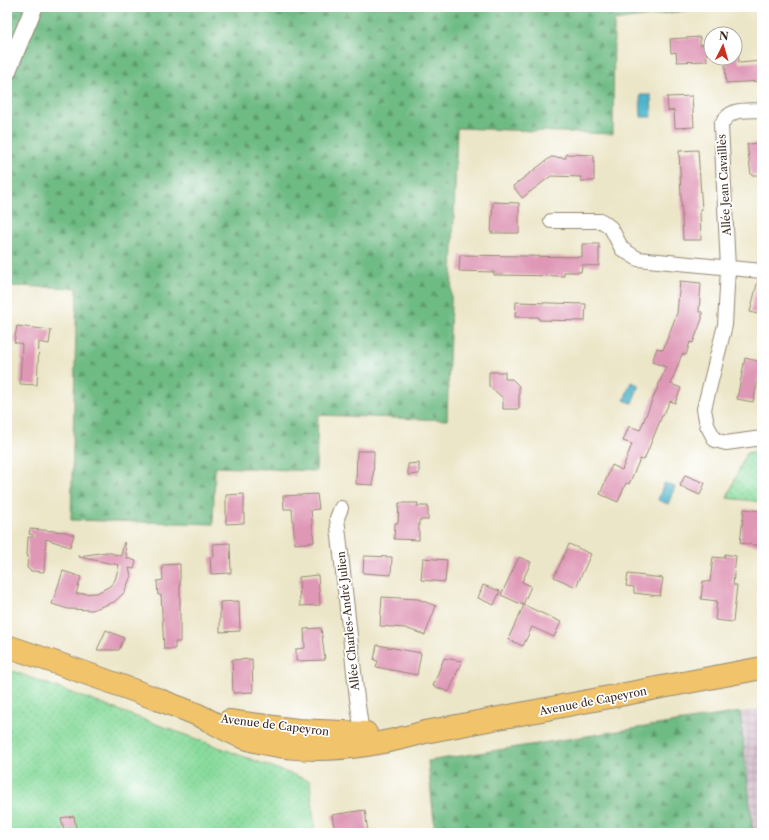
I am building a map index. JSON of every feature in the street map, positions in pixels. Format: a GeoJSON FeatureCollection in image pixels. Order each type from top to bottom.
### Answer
{"type":"FeatureCollection","features":[{"type":"Feature","properties":{"kind":"main road","name":"Avenue de Capeyron"},"geometry":{"type":"LineString","coordinates":[[7,634],[98,676]]}},
{"type":"Feature","properties":{"kind":"main road","name":"Avenue de Capeyron"},"geometry":{"type":"LineString","coordinates":[[7,646],[98,676],[197,715],[226,731],[260,742],[296,748],[352,747],[401,739],[425,732],[762,668]]}},
{"type":"Feature","properties":{"kind":"main road","name":"Avenue de Capeyron"},"geometry":{"type":"LineString","coordinates":[[197,715],[277,728],[362,734],[425,732]]}},
{"type":"Feature","properties":{"kind":"street"},"geometry":{"type":"LineString","coordinates":[[7,72],[34,7]]}},
{"type":"Feature","properties":{"kind":"street","name":"Allée Jean Cavaillès"},"geometry":{"type":"LineString","coordinates":[[762,110],[735,111],[726,117],[721,125],[728,268],[725,324],[704,409],[707,426],[715,440],[726,443],[762,438]]}},
{"type":"Feature","properties":{"kind":"street"},"geometry":{"type":"LineString","coordinates":[[551,221],[602,221],[611,228],[622,249],[638,259],[762,271]]}},
{"type":"Feature","properties":{"kind":"street","name":"Allée Charles-André Julien"},"geometry":{"type":"LineString","coordinates":[[341,508],[337,518],[362,734]]}},
{"type":"Feature","properties":{"kind":"shaded area"},"geometry":{"type":"Polygon","coordinates":[[[762,709],[762,833],[753,833],[740,712],[762,709]]]}},
{"type":"Feature","properties":{"kind":"green space"},"geometry":{"type":"Polygon","coordinates":[[[7,7],[710,7],[614,21],[613,134],[457,128],[447,420],[318,415],[316,471],[215,467],[213,524],[71,520],[77,288],[7,286],[7,7]]]}},
{"type":"Feature","properties":{"kind":"green space"},"geometry":{"type":"Polygon","coordinates":[[[762,450],[762,502],[727,498],[746,453],[762,450]]]}},
{"type":"Feature","properties":{"kind":"green space"},"geometry":{"type":"Polygon","coordinates":[[[7,669],[310,781],[315,833],[7,833],[7,669]]]}},
{"type":"Feature","properties":{"kind":"green space"},"geometry":{"type":"Polygon","coordinates":[[[740,712],[753,833],[435,833],[428,761],[740,712]]]}},
{"type":"Feature","properties":{"kind":"water"},"geometry":{"type":"Polygon","coordinates":[[[640,95],[651,95],[652,117],[641,117],[640,95]]]}},
{"type":"Feature","properties":{"kind":"water"},"geometry":{"type":"Polygon","coordinates":[[[631,382],[639,385],[632,403],[624,400],[631,382]]]}},
{"type":"Feature","properties":{"kind":"water"},"geometry":{"type":"Polygon","coordinates":[[[664,483],[675,487],[668,504],[658,500],[664,483]]]}},
{"type":"Feature","properties":{"kind":"building"},"geometry":{"type":"Polygon","coordinates":[[[700,37],[700,45],[703,44],[703,61],[677,62],[676,52],[671,53],[670,39],[700,37]]]}},
{"type":"Feature","properties":{"kind":"building"},"geometry":{"type":"Polygon","coordinates":[[[762,61],[762,81],[726,83],[725,66],[743,66],[743,63],[762,61]]]}},
{"type":"Feature","properties":{"kind":"building"},"geometry":{"type":"Polygon","coordinates":[[[692,96],[694,127],[675,128],[674,110],[668,111],[667,97],[692,96]]]}},
{"type":"Feature","properties":{"kind":"building"},"geometry":{"type":"Polygon","coordinates":[[[762,143],[762,175],[751,175],[747,144],[762,143]]]}},
{"type":"Feature","properties":{"kind":"building"},"geometry":{"type":"Polygon","coordinates":[[[698,150],[702,210],[700,210],[701,240],[683,240],[679,151],[698,150]]]}},
{"type":"Feature","properties":{"kind":"building"},"geometry":{"type":"Polygon","coordinates":[[[566,154],[594,155],[594,181],[581,181],[581,177],[551,176],[522,198],[513,186],[551,157],[566,158],[566,154]]]}},
{"type":"Feature","properties":{"kind":"building"},"geometry":{"type":"Polygon","coordinates":[[[493,202],[519,203],[519,233],[491,233],[493,202]]]}},
{"type":"Feature","properties":{"kind":"building"},"geometry":{"type":"Polygon","coordinates":[[[582,244],[599,244],[599,266],[582,265],[581,272],[564,272],[564,276],[494,275],[494,272],[459,271],[460,255],[582,257],[582,244]]]}},
{"type":"Feature","properties":{"kind":"building"},"geometry":{"type":"Polygon","coordinates":[[[758,280],[762,281],[762,315],[750,312],[758,280]]]}},
{"type":"Feature","properties":{"kind":"building"},"geometry":{"type":"Polygon","coordinates":[[[680,281],[701,283],[699,312],[702,312],[702,319],[693,343],[690,342],[686,355],[682,354],[671,384],[681,388],[675,403],[670,401],[662,416],[644,460],[640,459],[629,484],[626,483],[618,502],[600,494],[612,465],[622,470],[632,444],[623,441],[629,426],[640,430],[666,367],[652,362],[657,348],[663,350],[677,313],[680,281]]]}},
{"type":"Feature","properties":{"kind":"building"},"geometry":{"type":"Polygon","coordinates":[[[516,302],[586,304],[585,321],[539,320],[539,317],[515,317],[516,302]]]}},
{"type":"Feature","properties":{"kind":"building"},"geometry":{"type":"Polygon","coordinates":[[[17,326],[51,330],[49,344],[39,342],[37,385],[20,384],[22,344],[14,342],[17,326]]]}},
{"type":"Feature","properties":{"kind":"building"},"geometry":{"type":"Polygon","coordinates":[[[745,358],[762,362],[753,402],[737,399],[745,358]]]}},
{"type":"Feature","properties":{"kind":"building"},"geometry":{"type":"Polygon","coordinates":[[[489,372],[505,372],[505,379],[512,379],[519,386],[519,409],[503,409],[503,398],[489,386],[489,372]]]}},
{"type":"Feature","properties":{"kind":"building"},"geometry":{"type":"Polygon","coordinates":[[[357,451],[374,451],[373,485],[356,484],[357,451]]]}},
{"type":"Feature","properties":{"kind":"building"},"geometry":{"type":"Polygon","coordinates":[[[419,463],[419,474],[408,475],[408,464],[419,463]]]}},
{"type":"Feature","properties":{"kind":"building"},"geometry":{"type":"Polygon","coordinates":[[[685,475],[705,483],[700,495],[680,486],[685,475]]]}},
{"type":"Feature","properties":{"kind":"building"},"geometry":{"type":"Polygon","coordinates":[[[244,494],[244,523],[226,524],[226,495],[244,494]]]}},
{"type":"Feature","properties":{"kind":"building"},"geometry":{"type":"Polygon","coordinates":[[[317,494],[319,509],[311,510],[314,542],[295,544],[292,509],[284,509],[283,496],[317,494]]]}},
{"type":"Feature","properties":{"kind":"building"},"geometry":{"type":"Polygon","coordinates":[[[399,503],[418,503],[417,506],[428,506],[428,520],[419,520],[419,540],[394,539],[395,523],[398,523],[399,503]]]}},
{"type":"Feature","properties":{"kind":"building"},"geometry":{"type":"Polygon","coordinates":[[[744,509],[762,511],[762,546],[740,543],[744,509]]]}},
{"type":"Feature","properties":{"kind":"building"},"geometry":{"type":"Polygon","coordinates":[[[30,529],[66,532],[74,535],[70,547],[46,539],[44,572],[31,571],[27,568],[28,537],[33,537],[33,535],[29,534],[30,529]]]}},
{"type":"Feature","properties":{"kind":"building"},"geometry":{"type":"Polygon","coordinates":[[[124,542],[127,558],[136,561],[134,569],[129,568],[131,576],[124,593],[114,602],[92,610],[68,609],[52,604],[63,571],[81,577],[76,594],[97,593],[110,586],[115,580],[119,565],[79,556],[107,552],[121,556],[124,542]]]}},
{"type":"Feature","properties":{"kind":"building"},"geometry":{"type":"Polygon","coordinates":[[[230,543],[231,573],[211,574],[210,557],[214,557],[213,544],[230,543]]]}},
{"type":"Feature","properties":{"kind":"building"},"geometry":{"type":"Polygon","coordinates":[[[569,544],[591,554],[576,587],[554,577],[569,544]]]}},
{"type":"Feature","properties":{"kind":"building"},"geometry":{"type":"Polygon","coordinates":[[[725,554],[736,556],[733,585],[737,585],[733,622],[715,620],[717,601],[701,599],[703,581],[710,582],[713,557],[724,558],[725,554]]]}},
{"type":"Feature","properties":{"kind":"building"},"geometry":{"type":"Polygon","coordinates":[[[364,556],[392,557],[391,575],[363,573],[364,556]]]}},
{"type":"Feature","properties":{"kind":"building"},"geometry":{"type":"Polygon","coordinates":[[[519,557],[531,562],[522,582],[531,586],[523,605],[501,595],[519,557]]]}},
{"type":"Feature","properties":{"kind":"building"},"geometry":{"type":"Polygon","coordinates":[[[423,558],[447,560],[445,582],[421,580],[423,558]]]}},
{"type":"Feature","properties":{"kind":"building"},"geometry":{"type":"Polygon","coordinates":[[[180,564],[180,642],[175,642],[175,649],[164,649],[161,595],[158,595],[157,581],[163,580],[162,565],[180,564]]]}},
{"type":"Feature","properties":{"kind":"building"},"geometry":{"type":"Polygon","coordinates":[[[628,574],[663,578],[660,596],[634,593],[634,587],[626,586],[628,574]]]}},
{"type":"Feature","properties":{"kind":"building"},"geometry":{"type":"Polygon","coordinates":[[[318,575],[320,605],[300,606],[299,577],[318,575]]]}},
{"type":"Feature","properties":{"kind":"building"},"geometry":{"type":"Polygon","coordinates":[[[483,585],[500,591],[494,605],[478,598],[483,585]]]}},
{"type":"Feature","properties":{"kind":"building"},"geometry":{"type":"Polygon","coordinates":[[[382,597],[418,599],[436,606],[425,635],[405,628],[380,626],[382,597]]]}},
{"type":"Feature","properties":{"kind":"building"},"geometry":{"type":"Polygon","coordinates":[[[239,601],[240,631],[220,632],[220,602],[239,601]]]}},
{"type":"Feature","properties":{"kind":"building"},"geometry":{"type":"Polygon","coordinates":[[[524,605],[561,622],[554,637],[532,627],[523,646],[508,639],[524,605]]]}},
{"type":"Feature","properties":{"kind":"building"},"geometry":{"type":"Polygon","coordinates":[[[321,628],[325,660],[296,661],[296,649],[305,648],[304,629],[321,628]]]}},
{"type":"Feature","properties":{"kind":"building"},"geometry":{"type":"Polygon","coordinates":[[[106,630],[124,638],[119,650],[97,650],[106,630]]]}},
{"type":"Feature","properties":{"kind":"building"},"geometry":{"type":"Polygon","coordinates":[[[377,645],[421,653],[417,675],[376,667],[378,661],[374,660],[377,645]]]}},
{"type":"Feature","properties":{"kind":"building"},"geometry":{"type":"Polygon","coordinates":[[[444,658],[462,661],[449,692],[433,686],[444,658]]]}},
{"type":"Feature","properties":{"kind":"building"},"geometry":{"type":"Polygon","coordinates":[[[252,659],[253,692],[233,693],[232,660],[252,659]]]}},
{"type":"Feature","properties":{"kind":"building"},"geometry":{"type":"Polygon","coordinates":[[[365,810],[368,833],[335,833],[332,815],[365,810]]]}},
{"type":"Feature","properties":{"kind":"building"},"geometry":{"type":"Polygon","coordinates":[[[74,816],[76,828],[64,830],[61,818],[74,816]]]}}]}
